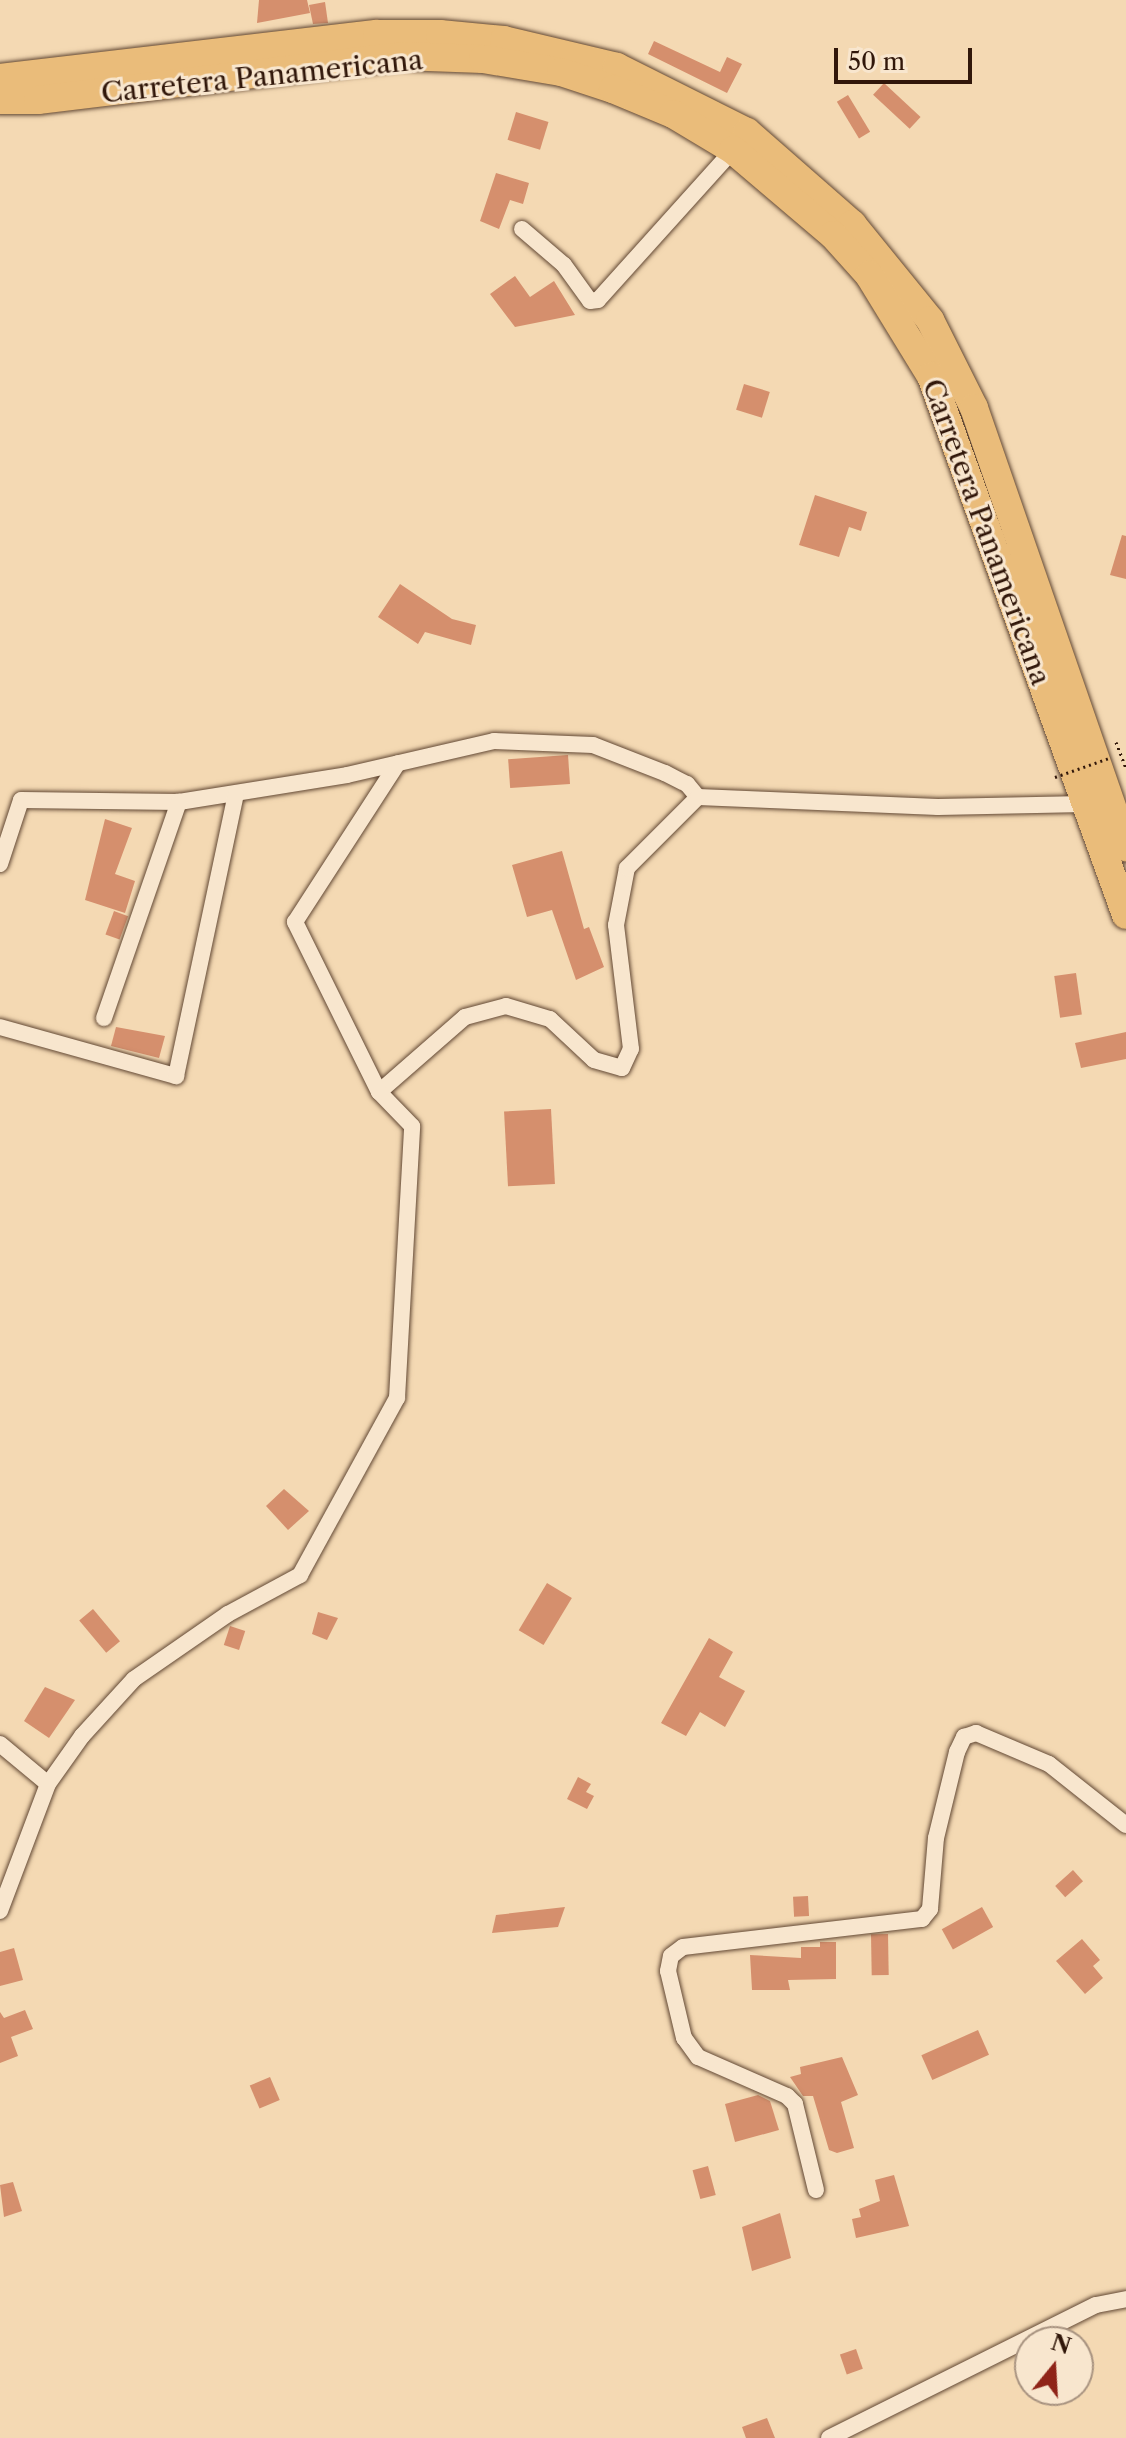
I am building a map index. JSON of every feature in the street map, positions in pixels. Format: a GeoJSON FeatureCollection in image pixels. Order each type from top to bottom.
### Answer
{"type":"FeatureCollection","features":[{"type":"Feature","properties":{"kind":"highway","name":"Carretera Panamericana"},"geometry":{"type":"LineString","coordinates":[[0,78],[377,34],[440,34],[504,40],[617,67],[747,132],[852,224],[930,320],[974,408],[1126,847]]}},
{"type":"Feature","properties":{"kind":"highway","name":"Carretera Panamericana"},"geometry":{"type":"LineString","coordinates":[[0,100],[38,100],[401,56],[483,59],[561,72],[613,89],[673,114],[733,150],[795,201],[869,275],[931,376],[1126,915]]}},
{"type":"Feature","properties":{"kind":"street"},"geometry":{"type":"LineString","coordinates":[[522,229],[564,265],[590,301],[598,300],[733,150]]}},
{"type":"Feature","properties":{"kind":"street"},"geometry":{"type":"LineString","coordinates":[[0,864],[21,800],[179,802],[398,763],[494,741],[593,745],[665,773],[687,784],[698,797],[938,807],[1085,804]]}},
{"type":"Feature","properties":{"kind":"street"},"geometry":{"type":"LineString","coordinates":[[0,1911],[48,1784],[82,1736],[134,1679],[228,1614],[300,1575],[397,1398],[412,1126],[379,1092],[295,922],[398,763]]}},
{"type":"Feature","properties":{"kind":"street"},"geometry":{"type":"LineString","coordinates":[[0,1027],[176,1076],[236,794]]}},
{"type":"Feature","properties":{"kind":"street"},"geometry":{"type":"LineString","coordinates":[[379,1092],[465,1017],[506,1006],[550,1019],[594,1060],[622,1068],[631,1049],[616,925],[627,868],[698,797]]}},
{"type":"Feature","properties":{"kind":"street"},"geometry":{"type":"LineString","coordinates":[[104,1018],[179,802]]}},
{"type":"Feature","properties":{"kind":"street"},"geometry":{"type":"LineString","coordinates":[[816,2190],[795,2104],[787,2096],[698,2057],[684,2038],[668,1971],[671,1956],[683,1947],[922,1919],[930,1909],[936,1838],[957,1752],[964,1737],[976,1733],[1049,1764],[1126,1825]]}},
{"type":"Feature","properties":{"kind":"street"},"geometry":{"type":"LineString","coordinates":[[0,1744],[48,1784]]}},
{"type":"Feature","properties":{"kind":"street"},"geometry":{"type":"LineString","coordinates":[[829,2438],[1096,2305],[1126,2299]]}},
{"type":"Feature","properties":{"kind":"path"},"geometry":{"type":"LineString","coordinates":[[1121,754],[1126,768]]}},
{"type":"Feature","properties":{"kind":"path"},"geometry":{"type":"LineString","coordinates":[[1055,777],[1109,758]]}},
{"type":"Feature","properties":{"kind":"building"},"geometry":{"type":"Polygon","coordinates":[[[259,0],[307,0],[310,13],[257,23],[259,0]]]}},
{"type":"Feature","properties":{"kind":"building"},"geometry":{"type":"Polygon","coordinates":[[[325,2],[328,23],[313,24],[309,5],[325,2]]]}},
{"type":"Feature","properties":{"kind":"building"},"geometry":{"type":"Polygon","coordinates":[[[654,41],[720,72],[727,57],[742,64],[727,93],[648,54],[654,41]]]}},
{"type":"Feature","properties":{"kind":"building"},"geometry":{"type":"Polygon","coordinates":[[[884,83],[921,117],[910,129],[873,95],[884,83]]]}},
{"type":"Feature","properties":{"kind":"building"},"geometry":{"type":"Polygon","coordinates":[[[848,95],[870,132],[859,139],[837,102],[848,95]]]}},
{"type":"Feature","properties":{"kind":"building"},"geometry":{"type":"Polygon","coordinates":[[[516,112],[549,122],[540,150],[508,140],[516,112]]]}},
{"type":"Feature","properties":{"kind":"building"},"geometry":{"type":"Polygon","coordinates":[[[496,173],[529,183],[523,204],[510,200],[499,229],[480,221],[496,173]]]}},
{"type":"Feature","properties":{"kind":"building"},"geometry":{"type":"Polygon","coordinates":[[[515,276],[530,297],[554,281],[575,315],[515,327],[490,294],[515,276]]]}},
{"type":"Feature","properties":{"kind":"building"},"geometry":{"type":"Polygon","coordinates":[[[744,384],[770,392],[762,418],[736,410],[744,384]]]}},
{"type":"Feature","properties":{"kind":"building"},"geometry":{"type":"Polygon","coordinates":[[[815,495],[867,512],[861,531],[849,527],[839,557],[799,545],[815,495]]]}},
{"type":"Feature","properties":{"kind":"building"},"geometry":{"type":"Polygon","coordinates":[[[1122,535],[1126,536],[1126,579],[1110,575],[1122,535]]]}},
{"type":"Feature","properties":{"kind":"building"},"geometry":{"type":"Polygon","coordinates":[[[400,584],[452,619],[476,625],[471,645],[425,632],[418,644],[378,617],[400,584]]]}},
{"type":"Feature","properties":{"kind":"building"},"geometry":{"type":"Polygon","coordinates":[[[568,755],[570,784],[510,788],[508,759],[568,755]]]}},
{"type":"Feature","properties":{"kind":"building"},"geometry":{"type":"Polygon","coordinates":[[[105,819],[132,828],[115,874],[135,881],[125,913],[85,900],[105,819]]]}},
{"type":"Feature","properties":{"kind":"building"},"geometry":{"type":"Polygon","coordinates":[[[562,851],[584,929],[589,927],[604,967],[576,980],[552,910],[527,917],[512,865],[562,851]]]}},
{"type":"Feature","properties":{"kind":"building"},"geometry":{"type":"Polygon","coordinates":[[[114,911],[128,916],[120,940],[105,934],[114,911]]]}},
{"type":"Feature","properties":{"kind":"building"},"geometry":{"type":"Polygon","coordinates":[[[1076,973],[1082,1015],[1060,1018],[1054,976],[1076,973]]]}},
{"type":"Feature","properties":{"kind":"building"},"geometry":{"type":"Polygon","coordinates":[[[116,1027],[165,1036],[159,1058],[111,1046],[116,1027]]]}},
{"type":"Feature","properties":{"kind":"building"},"geometry":{"type":"Polygon","coordinates":[[[1126,1032],[1126,1059],[1081,1068],[1075,1043],[1126,1032]]]}},
{"type":"Feature","properties":{"kind":"building"},"geometry":{"type":"Polygon","coordinates":[[[551,1109],[555,1184],[508,1186],[504,1111],[551,1109]]]}},
{"type":"Feature","properties":{"kind":"building"},"geometry":{"type":"Polygon","coordinates":[[[284,1489],[309,1511],[288,1530],[266,1506],[284,1489]]]}},
{"type":"Feature","properties":{"kind":"building"},"geometry":{"type":"Polygon","coordinates":[[[547,1583],[572,1598],[544,1645],[519,1630],[547,1583]]]}},
{"type":"Feature","properties":{"kind":"building"},"geometry":{"type":"Polygon","coordinates":[[[93,1609],[120,1641],[106,1653],[79,1621],[93,1609]]]}},
{"type":"Feature","properties":{"kind":"building"},"geometry":{"type":"Polygon","coordinates":[[[318,1612],[338,1618],[327,1640],[312,1634],[318,1612]]]}},
{"type":"Feature","properties":{"kind":"building"},"geometry":{"type":"Polygon","coordinates":[[[230,1626],[245,1631],[239,1650],[224,1645],[230,1626]]]}},
{"type":"Feature","properties":{"kind":"building"},"geometry":{"type":"Polygon","coordinates":[[[709,1638],[733,1652],[719,1677],[745,1691],[725,1727],[700,1712],[686,1736],[661,1723],[709,1638]]]}},
{"type":"Feature","properties":{"kind":"building"},"geometry":{"type":"Polygon","coordinates":[[[45,1687],[75,1700],[49,1738],[24,1721],[45,1687]]]}},
{"type":"Feature","properties":{"kind":"building"},"geometry":{"type":"Polygon","coordinates":[[[578,1777],[591,1784],[586,1792],[594,1796],[587,1809],[567,1799],[578,1777]]]}},
{"type":"Feature","properties":{"kind":"building"},"geometry":{"type":"Polygon","coordinates":[[[1073,1870],[1083,1881],[1065,1897],[1055,1886],[1073,1870]]]}},
{"type":"Feature","properties":{"kind":"building"},"geometry":{"type":"Polygon","coordinates":[[[808,1896],[809,1916],[794,1917],[793,1897],[808,1896]]]}},
{"type":"Feature","properties":{"kind":"building"},"geometry":{"type":"Polygon","coordinates":[[[565,1907],[558,1927],[492,1933],[496,1915],[565,1907]]]}},
{"type":"Feature","properties":{"kind":"building"},"geometry":{"type":"Polygon","coordinates":[[[982,1907],[993,1927],[953,1949],[942,1929],[982,1907]]]}},
{"type":"Feature","properties":{"kind":"building"},"geometry":{"type":"Polygon","coordinates":[[[871,1934],[888,1934],[889,1975],[872,1975],[871,1934]]]}},
{"type":"Feature","properties":{"kind":"building"},"geometry":{"type":"Polygon","coordinates":[[[1082,1939],[1100,1960],[1093,1966],[1103,1978],[1085,1994],[1056,1961],[1082,1939]]]}},
{"type":"Feature","properties":{"kind":"building"},"geometry":{"type":"Polygon","coordinates":[[[820,1942],[836,1942],[836,1979],[788,1980],[790,1990],[752,1990],[750,1955],[801,1958],[801,1947],[820,1947],[820,1942]]]}},
{"type":"Feature","properties":{"kind":"building"},"geometry":{"type":"Polygon","coordinates":[[[14,1948],[23,1980],[0,1986],[0,1952],[14,1948]]]}},
{"type":"Feature","properties":{"kind":"building"},"geometry":{"type":"Polygon","coordinates":[[[25,2010],[33,2029],[11,2037],[18,2056],[0,2063],[0,2012],[4,2018],[25,2010]]]}},
{"type":"Feature","properties":{"kind":"building"},"geometry":{"type":"Polygon","coordinates":[[[978,2030],[989,2055],[932,2080],[921,2055],[978,2030]]]}},
{"type":"Feature","properties":{"kind":"building"},"geometry":{"type":"Polygon","coordinates":[[[842,2057],[858,2095],[841,2102],[854,2148],[837,2153],[829,2150],[813,2096],[803,2096],[790,2077],[801,2074],[800,2067],[842,2057]]]}},
{"type":"Feature","properties":{"kind":"building"},"geometry":{"type":"Polygon","coordinates":[[[270,2077],[280,2100],[260,2109],[250,2086],[270,2077]]]}},
{"type":"Feature","properties":{"kind":"building"},"geometry":{"type":"Polygon","coordinates":[[[758,2095],[770,2101],[779,2130],[735,2142],[725,2104],[758,2095]]]}},
{"type":"Feature","properties":{"kind":"building"},"geometry":{"type":"Polygon","coordinates":[[[708,2166],[716,2195],[700,2199],[693,2170],[708,2166]]]}},
{"type":"Feature","properties":{"kind":"building"},"geometry":{"type":"Polygon","coordinates":[[[894,2175],[909,2226],[856,2238],[852,2219],[861,2217],[859,2209],[880,2201],[875,2180],[894,2175]]]}},
{"type":"Feature","properties":{"kind":"building"},"geometry":{"type":"Polygon","coordinates":[[[13,2182],[22,2211],[4,2217],[0,2185],[13,2182]]]}},
{"type":"Feature","properties":{"kind":"building"},"geometry":{"type":"Polygon","coordinates":[[[780,2213],[791,2258],[752,2271],[742,2227],[780,2213]]]}},
{"type":"Feature","properties":{"kind":"building"},"geometry":{"type":"Polygon","coordinates":[[[856,2349],[863,2369],[847,2374],[840,2355],[856,2349]]]}},
{"type":"Feature","properties":{"kind":"building"},"geometry":{"type":"Polygon","coordinates":[[[767,2418],[775,2438],[746,2438],[742,2427],[767,2418]]]}}]}
